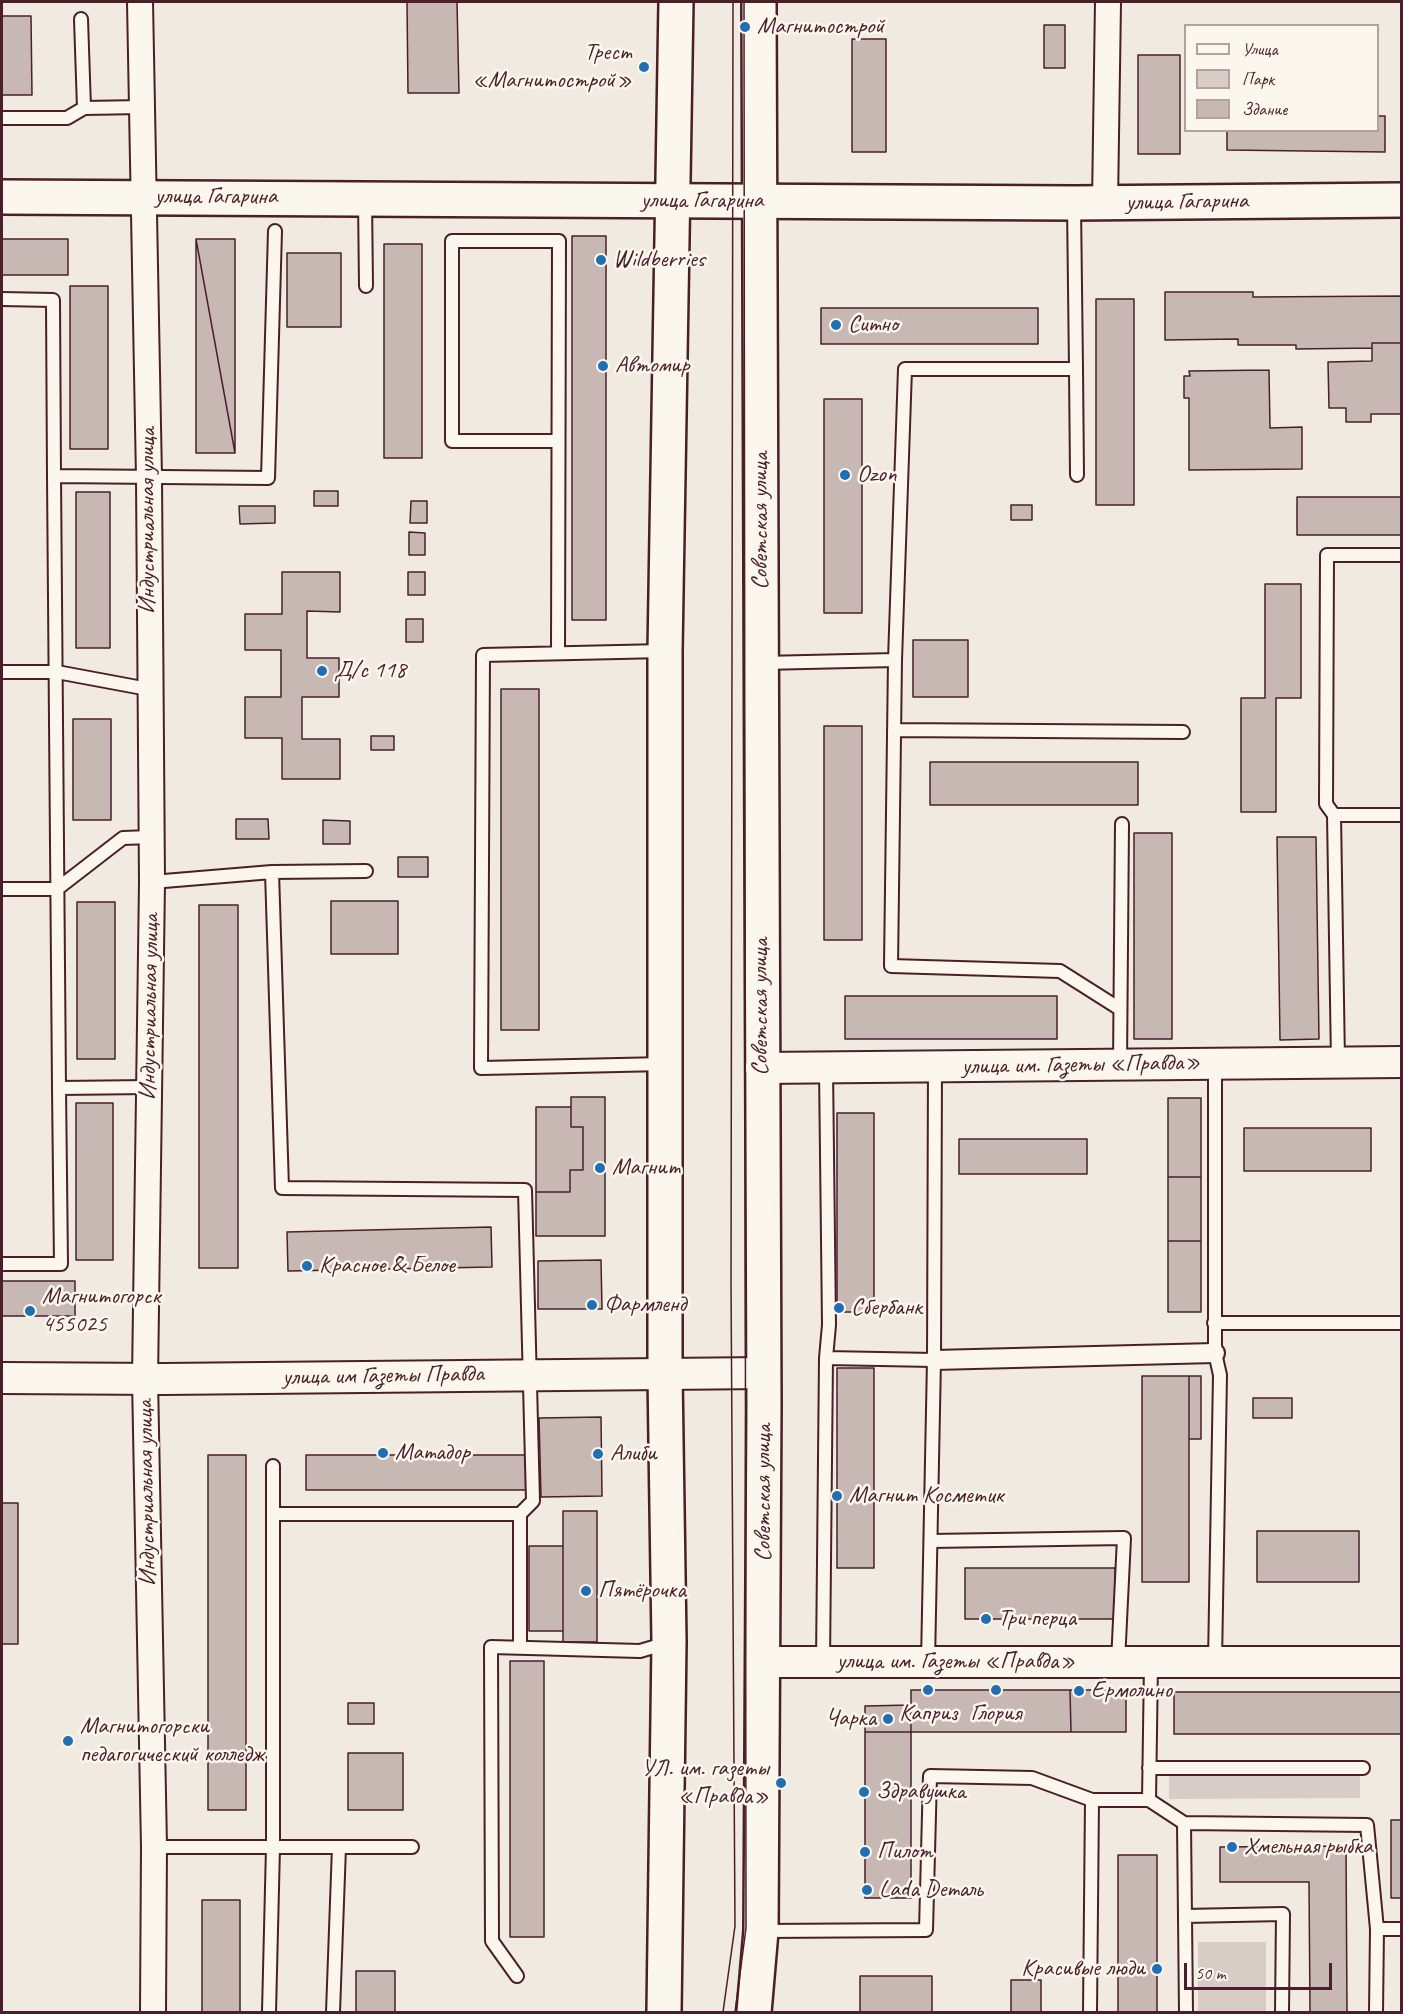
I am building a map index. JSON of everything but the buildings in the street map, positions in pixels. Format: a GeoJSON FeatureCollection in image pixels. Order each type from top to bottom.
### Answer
{"type":"FeatureCollection","features":[{"type":"Feature","properties":{"kind":"main road"},"geometry":{"type":"LineString","coordinates":[[664,2013],[669,1642],[665,1374],[667,1064],[665,651],[675,200],[676,2]]}},
{"type":"Feature","properties":{"kind":"main road","name":"Советская улица"},"geometry":{"type":"LineString","coordinates":[[757,2009],[761,1931],[764,1373],[761,1068],[759,2]]}},
{"type":"Feature","properties":{"kind":"main road","name":"улица Гагарина"},"geometry":{"type":"LineString","coordinates":[[2,197],[1089,203],[1401,200]]}},
{"type":"Feature","properties":{"kind":"street","name":"Индустриальная улица"},"geometry":{"type":"LineString","coordinates":[[140,2],[152,882],[145,1379],[154,1846],[153,2013]]}},
{"type":"Feature","properties":{"kind":"street"},"geometry":{"type":"LineString","coordinates":[[1089,203],[1108,2]]}},
{"type":"Feature","properties":{"kind":"street","name":"улица им. Газеты «Правда»"},"geometry":{"type":"LineString","coordinates":[[761,1068],[1401,1062]]}},
{"type":"Feature","properties":{"kind":"street"},"geometry":{"type":"LineString","coordinates":[[934,1360],[1215,1353]]}},
{"type":"Feature","properties":{"kind":"street","name":"улица им Газеты Правда"},"geometry":{"type":"LineString","coordinates":[[2,1378],[145,1379],[764,1373]]}},
{"type":"Feature","properties":{"kind":"street","name":"улица им. Газеты «Правда»"},"geometry":{"type":"LineString","coordinates":[[763,1662],[1401,1662]]}},
{"type":"Feature","properties":{"kind":"lane"},"geometry":{"type":"LineString","coordinates":[[81,19],[84,108]]}},
{"type":"Feature","properties":{"kind":"lane"},"geometry":{"type":"LineString","coordinates":[[2,118],[67,118],[84,108],[142,107]]}},
{"type":"Feature","properties":{"kind":"lane"},"geometry":{"type":"LineString","coordinates":[[364,198],[366,286]]}},
{"type":"Feature","properties":{"kind":"lane"},"geometry":{"type":"LineString","coordinates":[[1077,475],[1076,369],[1089,203]]}},
{"type":"Feature","properties":{"kind":"lane"},"geometry":{"type":"LineString","coordinates":[[54,476],[268,478],[275,231]]}},
{"type":"Feature","properties":{"kind":"lane"},"geometry":{"type":"LineString","coordinates":[[558,441],[452,441],[452,242],[559,241],[558,653]]}},
{"type":"Feature","properties":{"kind":"lane"},"geometry":{"type":"LineString","coordinates":[[2,299],[53,300],[61,1264],[2,1264]]}},
{"type":"Feature","properties":{"kind":"lane"},"geometry":{"type":"LineString","coordinates":[[1076,369],[905,369],[895,660],[891,966],[1059,971],[1119,1009]]}},
{"type":"Feature","properties":{"kind":"lane"},"geometry":{"type":"LineString","coordinates":[[1338,1062],[1334,815],[1326,804],[1327,555],[1401,555]]}},
{"type":"Feature","properties":{"kind":"lane"},"geometry":{"type":"LineString","coordinates":[[665,651],[483,655],[481,1068],[667,1064]]}},
{"type":"Feature","properties":{"kind":"lane"},"geometry":{"type":"LineString","coordinates":[[762,663],[895,660]]}},
{"type":"Feature","properties":{"kind":"lane"},"geometry":{"type":"LineString","coordinates":[[2,672],[57,672],[148,689]]}},
{"type":"Feature","properties":{"kind":"lane"},"geometry":{"type":"LineString","coordinates":[[894,730],[1183,732]]}},
{"type":"Feature","properties":{"kind":"lane"},"geometry":{"type":"LineString","coordinates":[[1334,815],[1401,815]]}},
{"type":"Feature","properties":{"kind":"lane"},"geometry":{"type":"LineString","coordinates":[[1119,1064],[1122,824]]}},
{"type":"Feature","properties":{"kind":"lane"},"geometry":{"type":"LineString","coordinates":[[2,889],[57,889],[123,838],[151,837]]}},
{"type":"Feature","properties":{"kind":"lane"},"geometry":{"type":"LineString","coordinates":[[152,882],[272,872],[366,871]]}},
{"type":"Feature","properties":{"kind":"lane"},"geometry":{"type":"LineString","coordinates":[[272,872],[282,1188],[525,1190],[533,1501],[520,1514],[273,1514]]}},
{"type":"Feature","properties":{"kind":"lane"},"geometry":{"type":"LineString","coordinates":[[1215,1063],[1214,1323],[1215,1353],[1220,1375],[1215,1662]]}},
{"type":"Feature","properties":{"kind":"lane"},"geometry":{"type":"LineString","coordinates":[[928,1662],[934,1360],[935,1066]]}},
{"type":"Feature","properties":{"kind":"lane"},"geometry":{"type":"LineString","coordinates":[[823,1662],[826,1358],[829,1325],[826,1068]]}},
{"type":"Feature","properties":{"kind":"lane"},"geometry":{"type":"LineString","coordinates":[[59,1088],[149,1087]]}},
{"type":"Feature","properties":{"kind":"lane"},"geometry":{"type":"LineString","coordinates":[[1214,1323],[1401,1323]]}},
{"type":"Feature","properties":{"kind":"lane"},"geometry":{"type":"LineString","coordinates":[[826,1358],[934,1360]]}},
{"type":"Feature","properties":{"kind":"lane"},"geometry":{"type":"LineString","coordinates":[[269,2013],[273,1846],[273,1467]]}},
{"type":"Feature","properties":{"kind":"lane"},"geometry":{"type":"LineString","coordinates":[[520,1514],[520,1647]]}},
{"type":"Feature","properties":{"kind":"lane"},"geometry":{"type":"LineString","coordinates":[[931,1541],[1124,1538],[1118,1662]]}},
{"type":"Feature","properties":{"kind":"lane"},"geometry":{"type":"LineString","coordinates":[[517,1976],[492,1941],[491,1647],[640,1651],[669,1642]]}},
{"type":"Feature","properties":{"kind":"lane"},"geometry":{"type":"LineString","coordinates":[[1149,1800],[1151,1662]]}},
{"type":"Feature","properties":{"kind":"lane"},"geometry":{"type":"LineString","coordinates":[[1149,1768],[1363,1768]]}},
{"type":"Feature","properties":{"kind":"lane"},"geometry":{"type":"LineString","coordinates":[[761,1931],[926,1930],[930,1776],[1032,1778],[1092,1800],[1149,1800],[1184,1823],[1367,1825],[1377,1929],[1376,2013]]}},
{"type":"Feature","properties":{"kind":"lane"},"geometry":{"type":"LineString","coordinates":[[1090,2013],[1092,1800]]}},
{"type":"Feature","properties":{"kind":"lane"},"geometry":{"type":"LineString","coordinates":[[1184,1823],[1186,2013]]}},
{"type":"Feature","properties":{"kind":"lane"},"geometry":{"type":"LineString","coordinates":[[154,1846],[412,1846]]}},
{"type":"Feature","properties":{"kind":"lane"},"geometry":{"type":"LineString","coordinates":[[333,2013],[339,1846]]}},
{"type":"Feature","properties":{"kind":"lane"},"geometry":{"type":"LineString","coordinates":[[1185,1916],[1283,1914],[1282,2013]]}},
{"type":"Feature","properties":{"kind":"lane"},"geometry":{"type":"LineString","coordinates":[[1377,1929],[1401,1929]]}},
{"type":"Feature","properties":{"kind":"green space"},"geometry":{"type":"Polygon","coordinates":[[[1169,1775],[1360,1775],[1360,1798],[1169,1799],[1169,1775]]]}},
{"type":"Feature","properties":{"kind":"green space"},"geometry":{"type":"Polygon","coordinates":[[[1198,1942],[1266,1942],[1266,2012],[1198,2012],[1198,1942]]]}},
{"type":"Feature","properties":{"kind":"tram line"},"geometry":{"type":"LineString","coordinates":[[723,2012],[735,1926],[731,1283],[733,2]]}},
{"type":"Feature","properties":{"kind":"tram line"},"geometry":{"type":"LineString","coordinates":[[735,2012],[746,1928],[744,2]]}},
{"type":"Feature","properties":{"kind":"place","name":"Магнитострой"},"geometry":{"type":"Point","coordinates":[745,27]}},
{"type":"Feature","properties":{"kind":"place","name":"Трест «Магнитострой»"},"geometry":{"type":"Point","coordinates":[644,67]}},
{"type":"Feature","properties":{"kind":"place","name":"Wildberries"},"geometry":{"type":"Point","coordinates":[601,260]}},
{"type":"Feature","properties":{"kind":"place","name":"Ситно"},"geometry":{"type":"Point","coordinates":[836,325]}},
{"type":"Feature","properties":{"kind":"place","name":"Автомир"},"geometry":{"type":"Point","coordinates":[603,366]}},
{"type":"Feature","properties":{"kind":"place","name":"Ozon"},"geometry":{"type":"Point","coordinates":[845,475]}},
{"type":"Feature","properties":{"kind":"place","name":"Д/с 118"},"geometry":{"type":"Point","coordinates":[322,671]}},
{"type":"Feature","properties":{"kind":"place","name":"Магнит"},"geometry":{"type":"Point","coordinates":[600,1168]}},
{"type":"Feature","properties":{"kind":"place","name":"Красное & Белое"},"geometry":{"type":"Point","coordinates":[307,1266]}},
{"type":"Feature","properties":{"kind":"place","name":"Фармленд"},"geometry":{"type":"Point","coordinates":[592,1305]}},
{"type":"Feature","properties":{"kind":"place","name":"Сбербанк"},"geometry":{"type":"Point","coordinates":[839,1308]}},
{"type":"Feature","properties":{"kind":"place","name":"Магнитогорск 455025"},"geometry":{"type":"Point","coordinates":[30,1311]}},
{"type":"Feature","properties":{"kind":"place","name":"Матадор"},"geometry":{"type":"Point","coordinates":[383,1453]}},
{"type":"Feature","properties":{"kind":"place","name":"Алиби"},"geometry":{"type":"Point","coordinates":[598,1454]}},
{"type":"Feature","properties":{"kind":"place","name":"Магнит Косметик"},"geometry":{"type":"Point","coordinates":[837,1496]}},
{"type":"Feature","properties":{"kind":"place","name":"Пятёрочка"},"geometry":{"type":"Point","coordinates":[586,1591]}},
{"type":"Feature","properties":{"kind":"place","name":"Три перца"},"geometry":{"type":"Point","coordinates":[986,1619]}},
{"type":"Feature","properties":{"kind":"place","name":"Каприз"},"geometry":{"type":"Point","coordinates":[928,1690]}},
{"type":"Feature","properties":{"kind":"place","name":"Глория"},"geometry":{"type":"Point","coordinates":[996,1690]}},
{"type":"Feature","properties":{"kind":"place","name":"Ермолино"},"geometry":{"type":"Point","coordinates":[1079,1691]}},
{"type":"Feature","properties":{"kind":"place","name":"Чарка"},"geometry":{"type":"Point","coordinates":[888,1719]}},
{"type":"Feature","properties":{"kind":"place","name":"Магнитогорски педагогический колледж"},"geometry":{"type":"Point","coordinates":[68,1741]}},
{"type":"Feature","properties":{"kind":"place","name":"УЛ. им. газеты «Правда»"},"geometry":{"type":"Point","coordinates":[781,1783]}},
{"type":"Feature","properties":{"kind":"place","name":"Здравушка"},"geometry":{"type":"Point","coordinates":[864,1792]}},
{"type":"Feature","properties":{"kind":"place","name":"Хмельная рыбка"},"geometry":{"type":"Point","coordinates":[1232,1847]}},
{"type":"Feature","properties":{"kind":"place","name":"Пилот"},"geometry":{"type":"Point","coordinates":[865,1852]}},
{"type":"Feature","properties":{"kind":"place","name":"Lada Dеталь"},"geometry":{"type":"Point","coordinates":[867,1890]}},
{"type":"Feature","properties":{"kind":"place","name":"Красивые люди"},"geometry":{"type":"Point","coordinates":[1157,1969]}}]}
